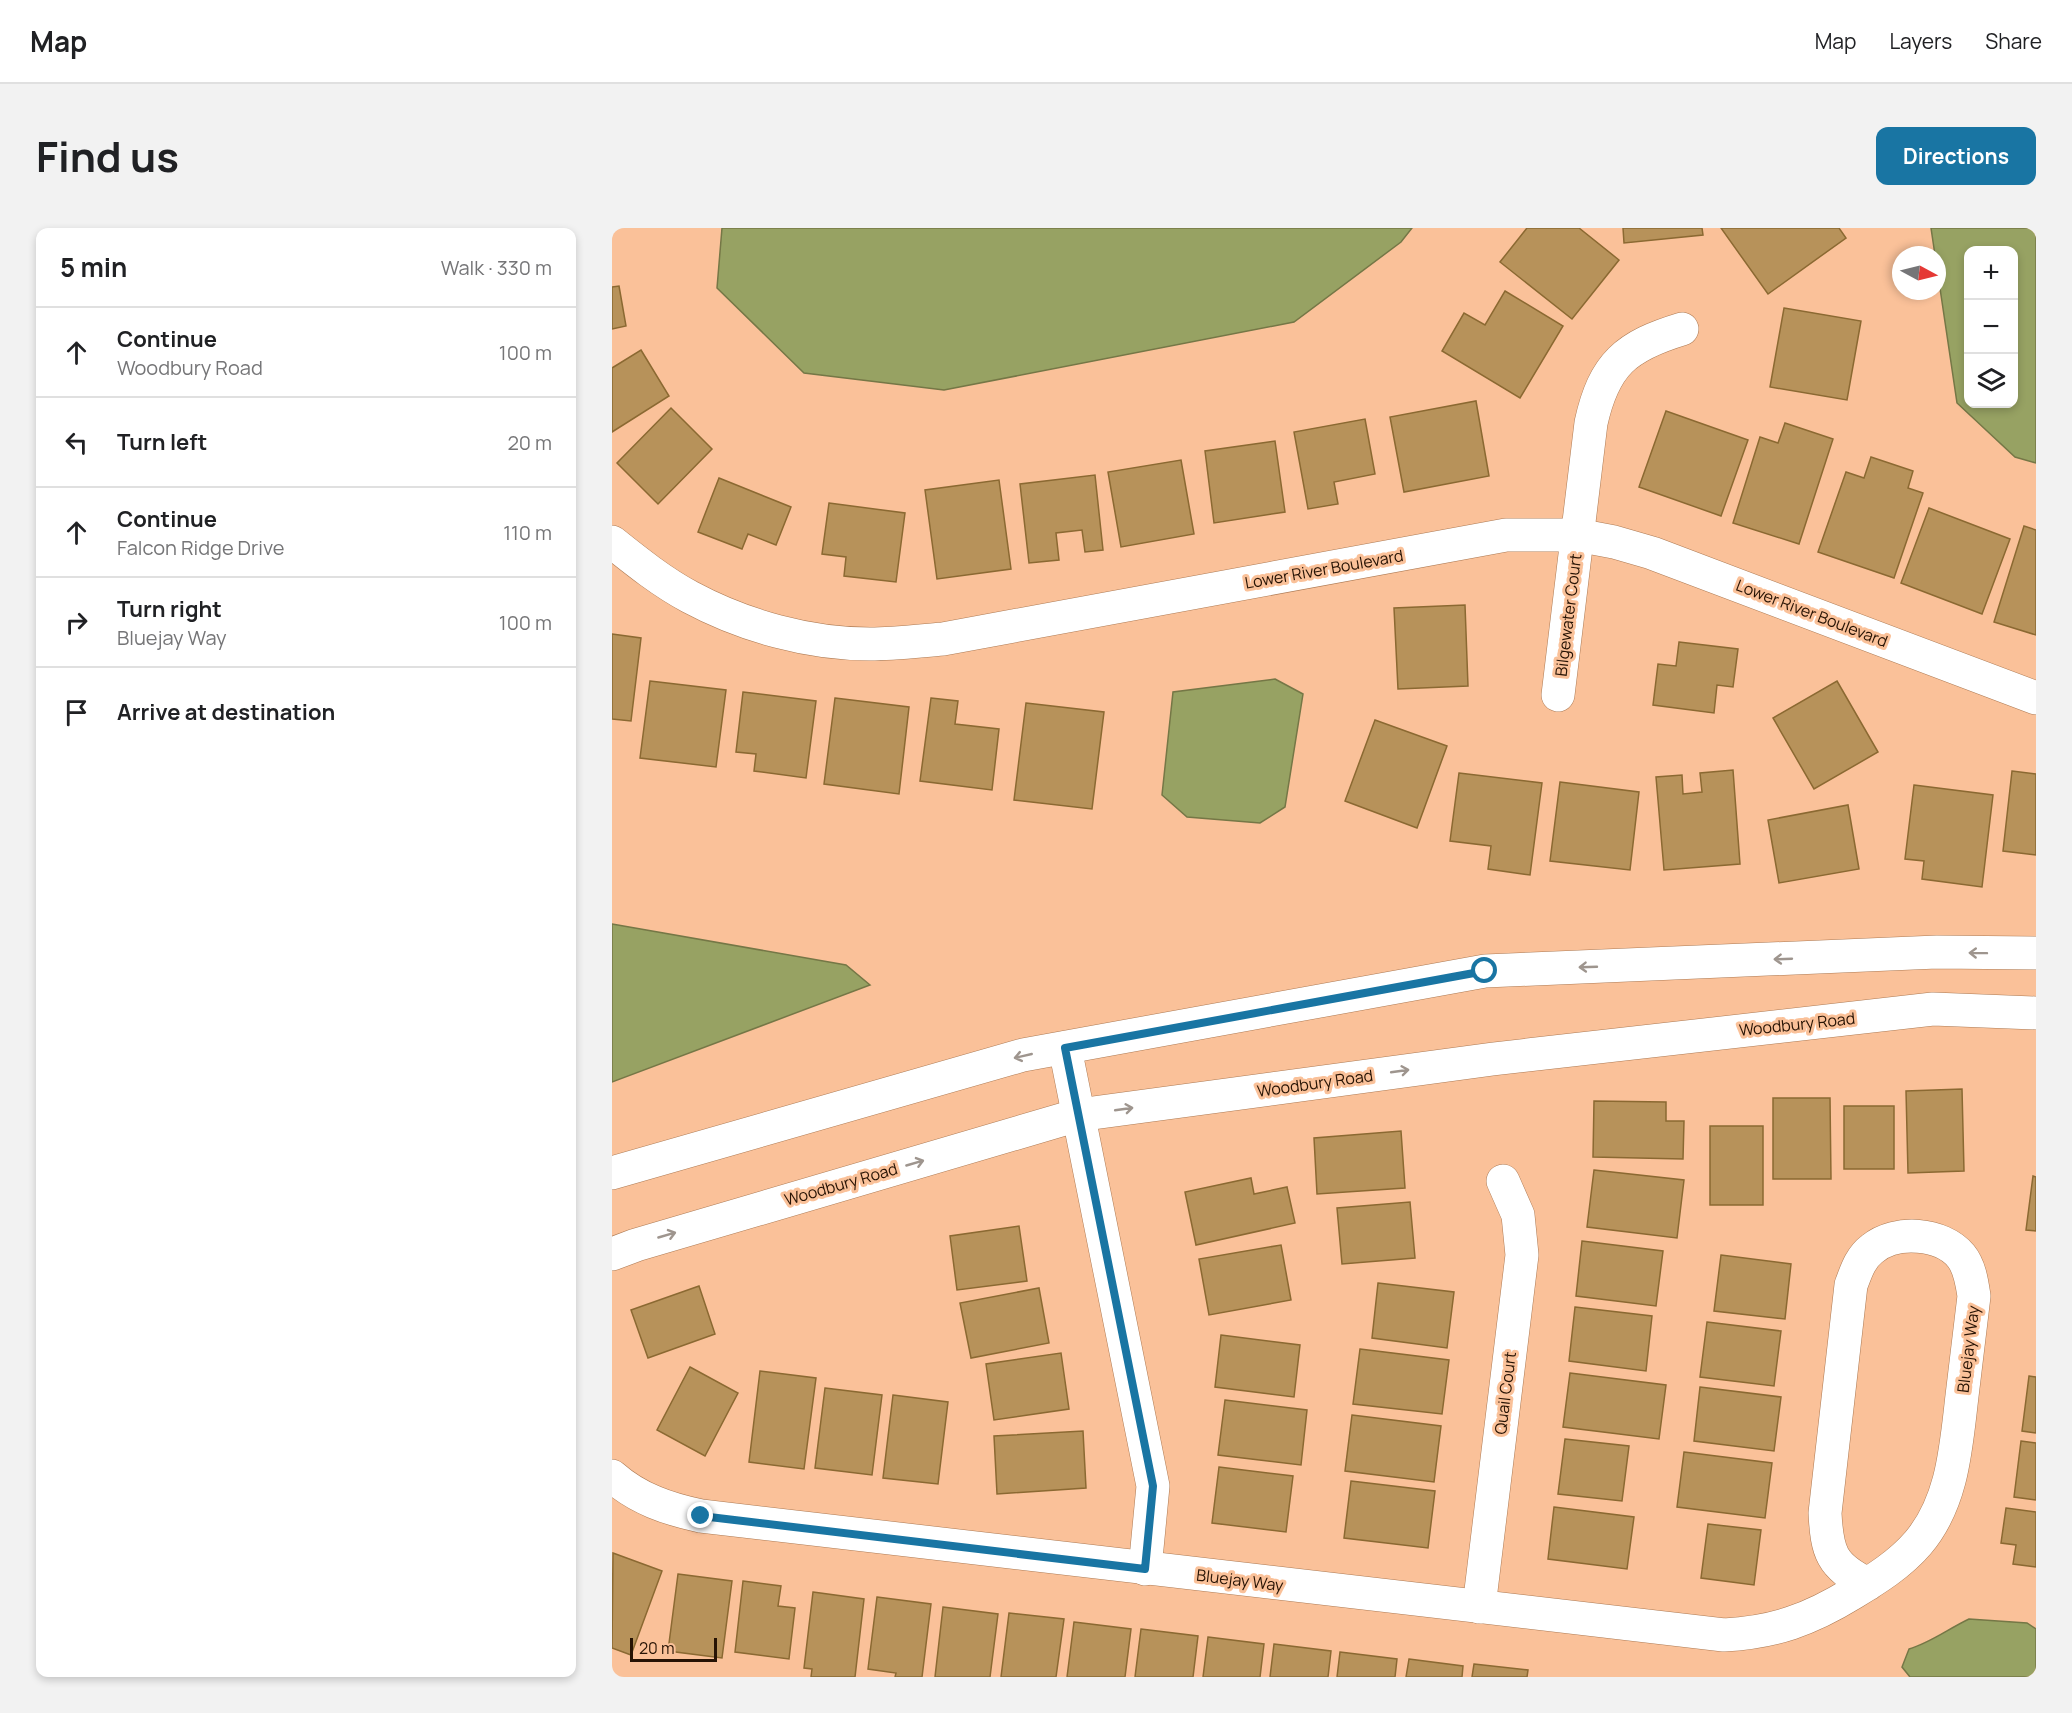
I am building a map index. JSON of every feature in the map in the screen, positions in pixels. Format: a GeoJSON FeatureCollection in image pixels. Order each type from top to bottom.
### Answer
{"type":"FeatureCollection","features":[{"type":"Feature","properties":{"kind":"street","name":"Bilgewater Court"},"geometry":{"type":"LineString","coordinates":[[1558,695],[1595,402],[1602,383],[1627,353],[1643,344],[1682,329]]}},
{"type":"Feature","properties":{"kind":"street","name":"Lower River Boulevard"},"geometry":{"type":"LineString","coordinates":[[612,542],[661,579],[721,612],[792,634],[832,642],[869,644],[943,639],[1506,535],[1577,535],[1614,542],[1652,553],[2036,698]]}},
{"type":"Feature","properties":{"kind":"street"},"geometry":{"type":"LineString","coordinates":[[612,1173],[1023,1055],[1485,971],[1937,952],[2036,953]]}},
{"type":"Feature","properties":{"kind":"street","name":"Woodbury Road"},"geometry":{"type":"LineString","coordinates":[[612,1254],[1078,1115],[1493,1059],[1933,1009],[2036,1013]]}},
{"type":"Feature","properties":{"kind":"street"},"geometry":{"type":"LineString","coordinates":[[1065,1048],[1153,1486],[1145,1569]]}},
{"type":"Feature","properties":{"kind":"street","name":"Quail Court"},"geometry":{"type":"LineString","coordinates":[[1479,1607],[1522,1255],[1518,1215],[1503,1181]]}},
{"type":"Feature","properties":{"kind":"street","name":"Bluejay Way"},"geometry":{"type":"LineString","coordinates":[[612,1476],[647,1501],[675,1511],[701,1516],[1724,1635],[1754,1634],[1782,1627],[1807,1617],[1839,1602],[1868,1584],[1894,1566],[1918,1542],[1936,1515],[1948,1486],[1955,1458],[1974,1296],[1971,1276],[1962,1257],[1947,1243],[1929,1237],[1886,1240],[1871,1249],[1859,1264],[1851,1285],[1826,1512],[1827,1539],[1834,1559],[1841,1567],[1848,1574],[1868,1584]]}},
{"type":"Feature","properties":{"kind":"shaded area"},"geometry":{"type":"Polygon","coordinates":[[[722,228],[1412,228],[1401,242],[1294,322],[944,390],[804,373],[717,288],[722,228]]]}},
{"type":"Feature","properties":{"kind":"shaded area"},"geometry":{"type":"Polygon","coordinates":[[[1931,228],[2036,228],[2036,463],[2015,457],[1957,403],[1942,300],[1946,300],[1946,246],[1934,246],[1931,228]]]}},
{"type":"Feature","properties":{"kind":"shaded area"},"geometry":{"type":"Polygon","coordinates":[[[1275,679],[1303,694],[1285,807],[1260,823],[1187,817],[1162,795],[1173,692],[1275,679]]]}},
{"type":"Feature","properties":{"kind":"shaded area"},"geometry":{"type":"Polygon","coordinates":[[[612,924],[846,965],[870,985],[612,1082],[612,924]]]}},
{"type":"Feature","properties":{"kind":"shaded area"},"geometry":{"type":"Polygon","coordinates":[[[1969,1619],[2027,1623],[2036,1629],[2036,1677],[1910,1677],[1902,1667],[1909,1649],[1932,1640],[1969,1619]]]}},
{"type":"Feature","properties":{"kind":"building"},"geometry":{"type":"Polygon","coordinates":[[[1527,228],[1579,228],[1619,260],[1572,319],[1500,262],[1527,228]]]}},
{"type":"Feature","properties":{"kind":"building"},"geometry":{"type":"Polygon","coordinates":[[[1623,228],[1702,228],[1703,235],[1624,243],[1623,228]]]}},
{"type":"Feature","properties":{"kind":"building"},"geometry":{"type":"Polygon","coordinates":[[[1721,228],[1839,228],[1846,238],[1768,294],[1721,228]]]}},
{"type":"Feature","properties":{"kind":"building"},"geometry":{"type":"Polygon","coordinates":[[[619,286],[626,326],[612,329],[612,287],[619,286]]]}},
{"type":"Feature","properties":{"kind":"building"},"geometry":{"type":"Polygon","coordinates":[[[1505,291],[1563,326],[1520,398],[1442,351],[1464,313],[1485,325],[1505,291]]]}},
{"type":"Feature","properties":{"kind":"building"},"geometry":{"type":"Polygon","coordinates":[[[1784,308],[1861,321],[1847,400],[1770,387],[1784,308]]]}},
{"type":"Feature","properties":{"kind":"building"},"geometry":{"type":"Polygon","coordinates":[[[641,350],[669,396],[612,432],[612,368],[641,350]]]}},
{"type":"Feature","properties":{"kind":"building"},"geometry":{"type":"Polygon","coordinates":[[[1476,401],[1489,476],[1404,492],[1390,417],[1476,401]]]}},
{"type":"Feature","properties":{"kind":"building"},"geometry":{"type":"Polygon","coordinates":[[[671,408],[712,449],[658,504],[617,463],[671,408]]]}},
{"type":"Feature","properties":{"kind":"building"},"geometry":{"type":"Polygon","coordinates":[[[1666,411],[1748,440],[1721,516],[1639,487],[1666,411]]]}},
{"type":"Feature","properties":{"kind":"building"},"geometry":{"type":"Polygon","coordinates":[[[1365,419],[1375,474],[1334,482],[1338,504],[1308,509],[1294,432],[1365,419]]]}},
{"type":"Feature","properties":{"kind":"building"},"geometry":{"type":"Polygon","coordinates":[[[1785,423],[1833,439],[1799,544],[1733,523],[1760,437],[1778,443],[1785,423]]]}},
{"type":"Feature","properties":{"kind":"building"},"geometry":{"type":"Polygon","coordinates":[[[1275,441],[1285,512],[1214,523],[1205,451],[1275,441]]]}},
{"type":"Feature","properties":{"kind":"building"},"geometry":{"type":"Polygon","coordinates":[[[1871,457],[1913,471],[1908,488],[1923,493],[1894,578],[1818,552],[1846,472],[1864,478],[1871,457]]]}},
{"type":"Feature","properties":{"kind":"building"},"geometry":{"type":"Polygon","coordinates":[[[1181,460],[1194,534],[1121,547],[1108,472],[1181,460]]]}},
{"type":"Feature","properties":{"kind":"building"},"geometry":{"type":"Polygon","coordinates":[[[1095,475],[1103,550],[1085,552],[1082,530],[1056,533],[1059,560],[1029,563],[1020,484],[1095,475]]]}},
{"type":"Feature","properties":{"kind":"building"},"geometry":{"type":"Polygon","coordinates":[[[719,478],[791,507],[776,545],[748,534],[742,549],[698,532],[719,478]]]}},
{"type":"Feature","properties":{"kind":"building"},"geometry":{"type":"Polygon","coordinates":[[[999,480],[1011,569],[937,579],[925,490],[999,480]]]}},
{"type":"Feature","properties":{"kind":"building"},"geometry":{"type":"Polygon","coordinates":[[[829,503],[905,513],[896,582],[844,576],[846,557],[822,554],[829,503]]]}},
{"type":"Feature","properties":{"kind":"building"},"geometry":{"type":"Polygon","coordinates":[[[1929,508],[2010,539],[1982,614],[1901,583],[1929,508]]]}},
{"type":"Feature","properties":{"kind":"building"},"geometry":{"type":"Polygon","coordinates":[[[2024,526],[2036,530],[2036,635],[1994,622],[2024,526]]]}},
{"type":"Feature","properties":{"kind":"building"},"geometry":{"type":"Polygon","coordinates":[[[1465,605],[1468,686],[1398,689],[1394,608],[1465,605]]]}},
{"type":"Feature","properties":{"kind":"building"},"geometry":{"type":"Polygon","coordinates":[[[612,634],[641,638],[631,721],[612,719],[612,634]]]}},
{"type":"Feature","properties":{"kind":"building"},"geometry":{"type":"Polygon","coordinates":[[[1679,642],[1738,649],[1733,687],[1717,685],[1714,713],[1653,705],[1658,664],[1676,666],[1679,642]]]}},
{"type":"Feature","properties":{"kind":"building"},"geometry":{"type":"Polygon","coordinates":[[[650,681],[726,690],[716,767],[640,758],[650,681]]]}},
{"type":"Feature","properties":{"kind":"building"},"geometry":{"type":"Polygon","coordinates":[[[1837,681],[1878,752],[1814,789],[1773,718],[1837,681]]]}},
{"type":"Feature","properties":{"kind":"building"},"geometry":{"type":"Polygon","coordinates":[[[743,692],[816,701],[806,778],[754,771],[756,754],[736,752],[743,692]]]}},
{"type":"Feature","properties":{"kind":"building"},"geometry":{"type":"Polygon","coordinates":[[[835,698],[909,707],[899,794],[824,784],[835,698]]]}},
{"type":"Feature","properties":{"kind":"building"},"geometry":{"type":"Polygon","coordinates":[[[931,698],[958,701],[955,724],[999,729],[992,790],[920,781],[931,698]]]}},
{"type":"Feature","properties":{"kind":"building"},"geometry":{"type":"Polygon","coordinates":[[[1026,703],[1104,712],[1092,809],[1014,800],[1026,703]]]}},
{"type":"Feature","properties":{"kind":"building"},"geometry":{"type":"Polygon","coordinates":[[[1375,720],[1447,746],[1417,828],[1345,801],[1375,720]]]}},
{"type":"Feature","properties":{"kind":"building"},"geometry":{"type":"Polygon","coordinates":[[[1733,770],[1740,864],[1664,870],[1656,777],[1682,775],[1683,794],[1702,792],[1700,773],[1733,770]]]}},
{"type":"Feature","properties":{"kind":"building"},"geometry":{"type":"Polygon","coordinates":[[[2012,771],[2036,774],[2036,855],[2003,851],[2012,771]]]}},
{"type":"Feature","properties":{"kind":"building"},"geometry":{"type":"Polygon","coordinates":[[[1459,773],[1542,783],[1530,875],[1488,869],[1491,846],[1450,841],[1459,773]]]}},
{"type":"Feature","properties":{"kind":"building"},"geometry":{"type":"Polygon","coordinates":[[[1560,782],[1639,792],[1630,870],[1550,861],[1560,782]]]}},
{"type":"Feature","properties":{"kind":"building"},"geometry":{"type":"Polygon","coordinates":[[[1914,785],[1993,795],[1982,887],[1922,879],[1924,861],[1905,859],[1914,785]]]}},
{"type":"Feature","properties":{"kind":"building"},"geometry":{"type":"Polygon","coordinates":[[[1848,805],[1859,869],[1779,883],[1768,820],[1848,805]]]}},
{"type":"Feature","properties":{"kind":"building"},"geometry":{"type":"Polygon","coordinates":[[[1962,1089],[1964,1171],[1908,1173],[1906,1091],[1962,1089]]]}},
{"type":"Feature","properties":{"kind":"building"},"geometry":{"type":"Polygon","coordinates":[[[1773,1098],[1830,1098],[1831,1179],[1773,1179],[1773,1098]]]}},
{"type":"Feature","properties":{"kind":"building"},"geometry":{"type":"Polygon","coordinates":[[[1594,1101],[1666,1102],[1666,1121],[1684,1121],[1683,1159],[1593,1157],[1594,1101]]]}},
{"type":"Feature","properties":{"kind":"building"},"geometry":{"type":"Polygon","coordinates":[[[1844,1106],[1894,1106],[1894,1169],[1844,1169],[1844,1106]]]}},
{"type":"Feature","properties":{"kind":"building"},"geometry":{"type":"Polygon","coordinates":[[[1710,1126],[1763,1126],[1763,1205],[1710,1205],[1710,1126]]]}},
{"type":"Feature","properties":{"kind":"building"},"geometry":{"type":"Polygon","coordinates":[[[1401,1131],[1405,1188],[1317,1194],[1314,1138],[1401,1131]]]}},
{"type":"Feature","properties":{"kind":"building"},"geometry":{"type":"Polygon","coordinates":[[[1594,1170],[1684,1180],[1677,1238],[1587,1227],[1594,1170]]]}},
{"type":"Feature","properties":{"kind":"building"},"geometry":{"type":"Polygon","coordinates":[[[2033,1176],[2036,1177],[2036,1231],[2026,1230],[2033,1176]]]}},
{"type":"Feature","properties":{"kind":"building"},"geometry":{"type":"Polygon","coordinates":[[[1251,1178],[1254,1194],[1287,1187],[1295,1223],[1196,1245],[1185,1192],[1251,1178]]]}},
{"type":"Feature","properties":{"kind":"building"},"geometry":{"type":"Polygon","coordinates":[[[1410,1202],[1415,1258],[1342,1264],[1337,1208],[1410,1202]]]}},
{"type":"Feature","properties":{"kind":"building"},"geometry":{"type":"Polygon","coordinates":[[[1019,1226],[1027,1281],[957,1290],[950,1236],[1019,1226]]]}},
{"type":"Feature","properties":{"kind":"building"},"geometry":{"type":"Polygon","coordinates":[[[1582,1241],[1663,1251],[1656,1306],[1576,1296],[1582,1241]]]}},
{"type":"Feature","properties":{"kind":"building"},"geometry":{"type":"Polygon","coordinates":[[[1281,1245],[1291,1300],[1209,1315],[1199,1259],[1281,1245]]]}},
{"type":"Feature","properties":{"kind":"building"},"geometry":{"type":"Polygon","coordinates":[[[1721,1255],[1791,1264],[1785,1319],[1714,1311],[1721,1255]]]}},
{"type":"Feature","properties":{"kind":"building"},"geometry":{"type":"Polygon","coordinates":[[[1378,1283],[1454,1292],[1447,1348],[1372,1338],[1378,1283]]]}},
{"type":"Feature","properties":{"kind":"building"},"geometry":{"type":"Polygon","coordinates":[[[699,1286],[715,1334],[648,1358],[631,1310],[699,1286]]]}},
{"type":"Feature","properties":{"kind":"building"},"geometry":{"type":"Polygon","coordinates":[[[1039,1288],[1049,1343],[971,1358],[960,1303],[1039,1288]]]}},
{"type":"Feature","properties":{"kind":"building"},"geometry":{"type":"Polygon","coordinates":[[[1575,1307],[1652,1316],[1646,1371],[1569,1361],[1575,1307]]]}},
{"type":"Feature","properties":{"kind":"building"},"geometry":{"type":"Polygon","coordinates":[[[1707,1322],[1781,1331],[1774,1386],[1700,1377],[1707,1322]]]}},
{"type":"Feature","properties":{"kind":"building"},"geometry":{"type":"Polygon","coordinates":[[[1221,1335],[1300,1345],[1294,1397],[1215,1387],[1221,1335]]]}},
{"type":"Feature","properties":{"kind":"building"},"geometry":{"type":"Polygon","coordinates":[[[1360,1349],[1449,1360],[1442,1414],[1353,1404],[1360,1349]]]}},
{"type":"Feature","properties":{"kind":"building"},"geometry":{"type":"Polygon","coordinates":[[[1061,1353],[1069,1409],[994,1420],[986,1364],[1061,1353]]]}},
{"type":"Feature","properties":{"kind":"building"},"geometry":{"type":"Polygon","coordinates":[[[690,1367],[738,1393],[705,1456],[657,1430],[690,1367]]]}},
{"type":"Feature","properties":{"kind":"building"},"geometry":{"type":"Polygon","coordinates":[[[760,1371],[816,1378],[804,1469],[749,1462],[760,1371]]]}},
{"type":"Feature","properties":{"kind":"building"},"geometry":{"type":"Polygon","coordinates":[[[1570,1373],[1666,1385],[1659,1439],[1563,1427],[1570,1373]]]}},
{"type":"Feature","properties":{"kind":"building"},"geometry":{"type":"Polygon","coordinates":[[[2029,1376],[2036,1377],[2036,1433],[2022,1431],[2029,1376]]]}},
{"type":"Feature","properties":{"kind":"building"},"geometry":{"type":"Polygon","coordinates":[[[1700,1387],[1781,1397],[1774,1451],[1694,1441],[1700,1387]]]}},
{"type":"Feature","properties":{"kind":"building"},"geometry":{"type":"Polygon","coordinates":[[[825,1388],[882,1395],[872,1475],[815,1468],[825,1388]]]}},
{"type":"Feature","properties":{"kind":"building"},"geometry":{"type":"Polygon","coordinates":[[[893,1395],[948,1402],[938,1484],[883,1478],[893,1395]]]}},
{"type":"Feature","properties":{"kind":"building"},"geometry":{"type":"Polygon","coordinates":[[[1225,1400],[1307,1410],[1301,1465],[1218,1455],[1225,1400]]]}},
{"type":"Feature","properties":{"kind":"building"},"geometry":{"type":"Polygon","coordinates":[[[1352,1415],[1441,1426],[1434,1482],[1345,1471],[1352,1415]]]}},
{"type":"Feature","properties":{"kind":"building"},"geometry":{"type":"Polygon","coordinates":[[[1083,1431],[1086,1488],[997,1494],[994,1436],[1083,1431]]]}},
{"type":"Feature","properties":{"kind":"building"},"geometry":{"type":"Polygon","coordinates":[[[1565,1439],[1629,1446],[1622,1501],[1558,1494],[1565,1439]]]}},
{"type":"Feature","properties":{"kind":"building"},"geometry":{"type":"Polygon","coordinates":[[[2021,1441],[2036,1443],[2036,1500],[2014,1497],[2021,1441]]]}},
{"type":"Feature","properties":{"kind":"building"},"geometry":{"type":"Polygon","coordinates":[[[1684,1452],[1772,1463],[1765,1518],[1677,1507],[1684,1452]]]}},
{"type":"Feature","properties":{"kind":"building"},"geometry":{"type":"Polygon","coordinates":[[[1219,1467],[1293,1476],[1286,1532],[1212,1523],[1219,1467]]]}},
{"type":"Feature","properties":{"kind":"building"},"geometry":{"type":"Polygon","coordinates":[[[1351,1481],[1435,1491],[1428,1548],[1344,1538],[1351,1481]]]}},
{"type":"Feature","properties":{"kind":"building"},"geometry":{"type":"Polygon","coordinates":[[[1554,1507],[1634,1517],[1627,1569],[1548,1559],[1554,1507]]]}},
{"type":"Feature","properties":{"kind":"building"},"geometry":{"type":"Polygon","coordinates":[[[2006,1508],[2036,1512],[2036,1567],[2013,1564],[2016,1545],[2001,1543],[2006,1508]]]}},
{"type":"Feature","properties":{"kind":"building"},"geometry":{"type":"Polygon","coordinates":[[[1708,1524],[1761,1530],[1754,1585],[1701,1578],[1708,1524]]]}},
{"type":"Feature","properties":{"kind":"building"},"geometry":{"type":"Polygon","coordinates":[[[613,1553],[662,1571],[631,1655],[612,1648],[613,1553]]]}},
{"type":"Feature","properties":{"kind":"building"},"geometry":{"type":"Polygon","coordinates":[[[678,1574],[732,1581],[722,1658],[668,1651],[678,1574]]]}},
{"type":"Feature","properties":{"kind":"building"},"geometry":{"type":"Polygon","coordinates":[[[743,1581],[781,1586],[778,1606],[795,1608],[789,1659],[735,1652],[743,1581]]]}},
{"type":"Feature","properties":{"kind":"building"},"geometry":{"type":"Polygon","coordinates":[[[813,1592],[864,1599],[855,1677],[811,1677],[812,1669],[804,1668],[813,1592]]]}},
{"type":"Feature","properties":{"kind":"building"},"geometry":{"type":"Polygon","coordinates":[[[877,1597],[931,1604],[922,1677],[895,1677],[896,1673],[868,1669],[877,1597]]]}},
{"type":"Feature","properties":{"kind":"building"},"geometry":{"type":"Polygon","coordinates":[[[943,1607],[998,1614],[990,1677],[935,1677],[943,1607]]]}},
{"type":"Feature","properties":{"kind":"building"},"geometry":{"type":"Polygon","coordinates":[[[1009,1613],[1064,1619],[1056,1677],[1001,1677],[1009,1613]]]}},
{"type":"Feature","properties":{"kind":"building"},"geometry":{"type":"Polygon","coordinates":[[[1074,1622],[1131,1629],[1125,1677],[1067,1677],[1074,1622]]]}},
{"type":"Feature","properties":{"kind":"building"},"geometry":{"type":"Polygon","coordinates":[[[1141,1629],[1198,1636],[1193,1677],[1135,1677],[1141,1629]]]}},
{"type":"Feature","properties":{"kind":"building"},"geometry":{"type":"Polygon","coordinates":[[[1208,1637],[1264,1644],[1260,1677],[1203,1677],[1208,1637]]]}},
{"type":"Feature","properties":{"kind":"building"},"geometry":{"type":"Polygon","coordinates":[[[1274,1644],[1331,1651],[1328,1677],[1270,1677],[1274,1644]]]}},
{"type":"Feature","properties":{"kind":"building"},"geometry":{"type":"Polygon","coordinates":[[[1340,1652],[1397,1659],[1395,1677],[1337,1677],[1340,1652]]]}},
{"type":"Feature","properties":{"kind":"building"},"geometry":{"type":"Polygon","coordinates":[[[1409,1659],[1463,1666],[1462,1677],[1406,1677],[1409,1659]]]}},
{"type":"Feature","properties":{"kind":"building"},"geometry":{"type":"Polygon","coordinates":[[[1474,1664],[1528,1670],[1527,1677],[1472,1677],[1474,1664]]]}},
{"type":"Feature","properties":{"kind":"route"},"geometry":{"type":"LineString","coordinates":[[701,1516],[1145,1569],[1153,1486],[1065,1048],[1485,971]]}}]}
